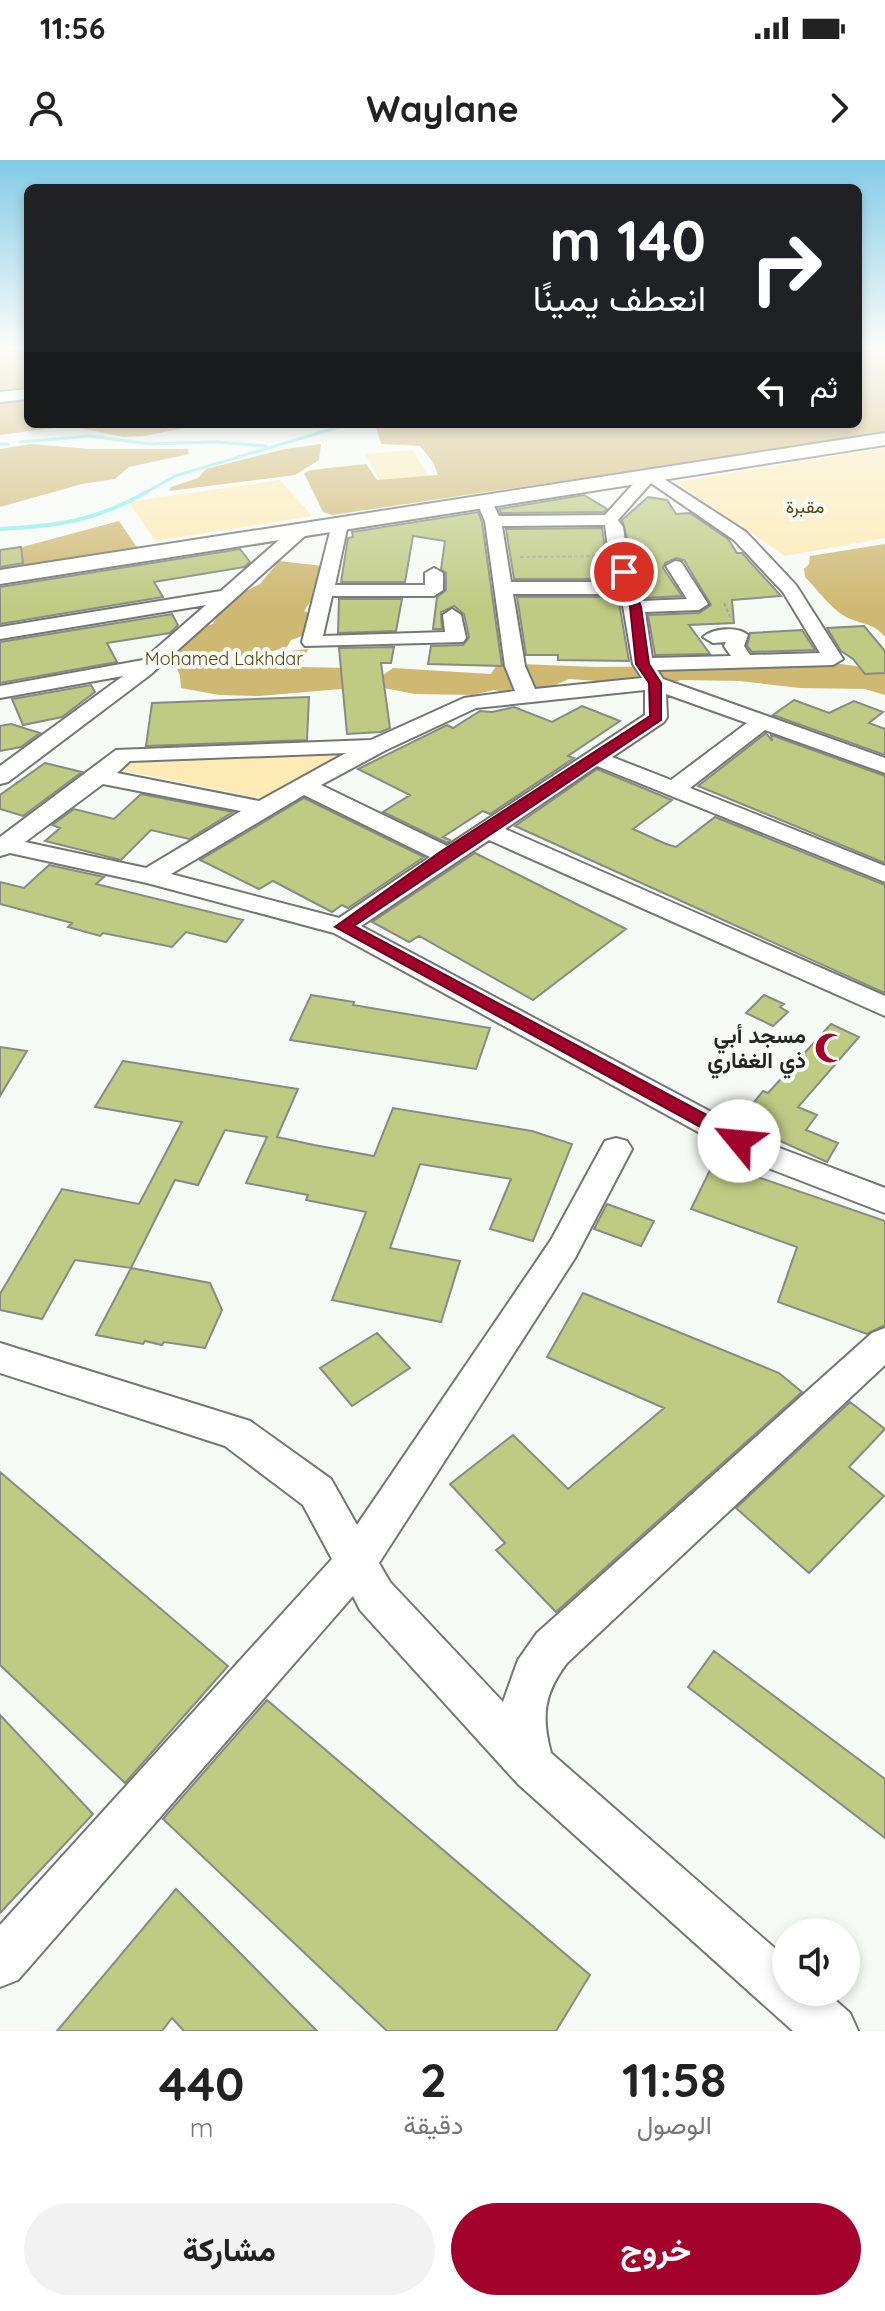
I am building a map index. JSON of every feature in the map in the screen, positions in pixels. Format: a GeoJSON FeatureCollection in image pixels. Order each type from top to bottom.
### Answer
{"type":"FeatureCollection","features":[{"type":"Feature","properties":{"kind":"main road"},"geometry":{"type":"LineString","coordinates":[[0,577],[885,439]]}},
{"type":"Feature","properties":{"kind":"street"},"geometry":{"type":"LineString","coordinates":[[150,876],[268,805],[378,745],[471,702],[745,662],[833,659],[790,589],[740,536],[650,475],[617,508],[610,520]]}},
{"type":"Feature","properties":{"kind":"street"},"geometry":{"type":"LineString","coordinates":[[604,482],[630,497]]}},
{"type":"Feature","properties":{"kind":"street"},"geometry":{"type":"LineString","coordinates":[[484,501],[493,521],[515,666],[527,696]]}},
{"type":"Feature","properties":{"kind":"street"},"geometry":{"type":"LineString","coordinates":[[493,521],[610,520]]}},
{"type":"Feature","properties":{"kind":"street"},"geometry":{"type":"LineString","coordinates":[[343,927],[445,855],[656,717],[632,598],[618,555],[616,532],[610,520]]}},
{"type":"Feature","properties":{"kind":"street"},"geometry":{"type":"LineString","coordinates":[[340,524],[312,642],[456,638],[452,615]]}},
{"type":"Feature","properties":{"kind":"street"},"geometry":{"type":"LineString","coordinates":[[0,777],[149,665],[301,530]]}},
{"type":"Feature","properties":{"kind":"street"},"geometry":{"type":"LineString","coordinates":[[675,566],[699,604]]}},
{"type":"Feature","properties":{"kind":"street"},"geometry":{"type":"LineString","coordinates":[[326,591],[434,590],[434,573]]}},
{"type":"Feature","properties":{"kind":"street"},"geometry":{"type":"LineString","coordinates":[[505,588],[699,604],[724,603]]}},
{"type":"Feature","properties":{"kind":"street"},"geometry":{"type":"LineString","coordinates":[[0,633],[228,596]]}},
{"type":"Feature","properties":{"kind":"street"},"geometry":{"type":"LineString","coordinates":[[713,637],[738,635],[734,646],[745,662]]}},
{"type":"Feature","properties":{"kind":"street"},"geometry":{"type":"LineString","coordinates":[[0,692],[149,665]]}},
{"type":"Feature","properties":{"kind":"street"},"geometry":{"type":"LineString","coordinates":[[649,674],[762,722],[885,766]]}},
{"type":"Feature","properties":{"kind":"street"},"geometry":{"type":"LineString","coordinates":[[674,789],[762,722]]}},
{"type":"Feature","properties":{"kind":"street"},"geometry":{"type":"LineString","coordinates":[[3,847],[124,755],[378,745]]}},
{"type":"Feature","properties":{"kind":"street"},"geometry":{"type":"LineString","coordinates":[[596,758],[885,875]]}},
{"type":"Feature","properties":{"kind":"street"},"geometry":{"type":"LineString","coordinates":[[99,776],[261,808],[268,805]]}},
{"type":"Feature","properties":{"kind":"street"},"geometry":{"type":"LineString","coordinates":[[304,786],[445,855]]}},
{"type":"Feature","properties":{"kind":"street"},"geometry":{"type":"LineString","coordinates":[[486,830],[885,1007]]}},
{"type":"Feature","properties":{"kind":"street"},"geometry":{"type":"LineString","coordinates":[[3,847],[150,876],[343,927],[766,1155],[885,1201]]}},
{"type":"Feature","properties":{"kind":"street"},"geometry":{"type":"LineString","coordinates":[[0,1962],[356,1562],[563,1249],[616,1149]]}},
{"type":"Feature","properties":{"kind":"street"},"geometry":{"type":"LineString","coordinates":[[534,1768],[525,1743],[524,1704],[536,1666],[885,1343]]}},
{"type":"Feature","properties":{"kind":"street"},"geometry":{"type":"LineString","coordinates":[[0,1358],[237,1433],[317,1492],[375,1596],[534,1768],[772,1978]]}},
{"type":"Feature","properties":{"kind":"street"},"geometry":{"type":"LineString","coordinates":[[804,2006],[832,2031]]}},
{"type":"Feature","properties":{"kind":"path"},"geometry":{"type":"LineString","coordinates":[[499,557],[618,555]]}},
{"type":"Feature","properties":{"kind":"green space"},"geometry":{"type":"Polygon","coordinates":[[[111,434],[153,434],[144,436],[111,434]]]}},
{"type":"Feature","properties":{"kind":"green space"},"geometry":{"type":"Polygon","coordinates":[[[378,434],[876,434],[332,515],[323,512],[304,473],[311,470],[366,464],[377,480],[438,475],[433,462],[420,446],[381,444],[378,434]]]}},
{"type":"Feature","properties":{"kind":"green space"},"geometry":{"type":"Polygon","coordinates":[[[30,444],[90,449],[188,449],[189,454],[129,467],[115,479],[82,484],[0,507],[0,449],[30,444]]]}},
{"type":"Feature","properties":{"kind":"green space"},"geometry":{"type":"Polygon","coordinates":[[[321,444],[319,460],[295,475],[169,491],[171,487],[198,478],[206,469],[285,449],[321,444]]]}},
{"type":"Feature","properties":{"kind":"green space","name":"مقبرة"},"geometry":{"type":"Polygon","coordinates":[[[885,448],[885,538],[785,556],[675,482],[885,448]]]}},
{"type":"Feature","properties":{"kind":"green space"},"geometry":{"type":"Polygon","coordinates":[[[413,450],[429,477],[380,481],[365,454],[413,450]]]}},
{"type":"Feature","properties":{"kind":"green space"},"geometry":{"type":"Polygon","coordinates":[[[280,480],[312,516],[155,541],[129,502],[280,480]]]}},
{"type":"Feature","properties":{"kind":"green space"},"geometry":{"type":"Polygon","coordinates":[[[119,521],[136,546],[150,551],[0,574],[0,553],[119,521]]]}},
{"type":"Feature","properties":{"kind":"green space"},"geometry":{"type":"Polygon","coordinates":[[[885,544],[885,637],[876,629],[835,609],[805,577],[804,569],[809,564],[810,556],[885,544]]]}},
{"type":"Feature","properties":{"kind":"green space","name":"Mohamed Lakhdar"},"geometry":{"type":"Polygon","coordinates":[[[279,561],[323,566],[321,585],[304,611],[318,618],[305,635],[291,640],[287,647],[263,654],[308,649],[301,667],[347,668],[346,679],[383,675],[393,668],[491,674],[498,663],[596,667],[841,664],[885,670],[885,695],[865,689],[800,688],[739,681],[681,680],[671,684],[623,679],[612,682],[569,679],[551,687],[512,694],[494,690],[473,695],[353,688],[259,696],[219,695],[181,688],[180,676],[171,654],[195,629],[213,624],[223,603],[260,584],[279,561]]]}},
{"type":"Feature","properties":{"kind":"green space"},"geometry":{"type":"Polygon","coordinates":[[[344,753],[264,799],[115,769],[122,759],[344,753]]]}},
{"type":"Feature","properties":{"kind":"building"},"geometry":{"type":"Polygon","coordinates":[[[584,495],[607,509],[604,512],[501,513],[499,509],[584,495]]]}},
{"type":"Feature","properties":{"kind":"building"},"geometry":{"type":"Polygon","coordinates":[[[648,497],[667,500],[676,514],[690,513],[728,539],[737,553],[742,553],[781,596],[732,600],[734,623],[689,625],[710,654],[655,655],[648,615],[699,613],[711,605],[684,560],[676,558],[665,563],[663,568],[682,596],[644,598],[622,520],[648,497]]]}},
{"type":"Feature","properties":{"kind":"building"},"geometry":{"type":"Polygon","coordinates":[[[478,512],[482,522],[502,666],[428,664],[431,646],[463,645],[469,637],[464,614],[454,606],[441,612],[442,629],[433,629],[437,597],[446,590],[446,573],[441,569],[445,541],[413,536],[405,582],[341,582],[348,538],[353,537],[352,532],[478,512]]]}},
{"type":"Feature","properties":{"kind":"building"},"geometry":{"type":"Polygon","coordinates":[[[602,528],[614,579],[514,579],[506,529],[602,528]]]}},
{"type":"Feature","properties":{"kind":"building"},"geometry":{"type":"Polygon","coordinates":[[[21,547],[23,563],[0,567],[0,550],[21,547]]]}},
{"type":"Feature","properties":{"kind":"building"},"geometry":{"type":"Polygon","coordinates":[[[240,549],[250,562],[244,567],[154,582],[163,597],[0,624],[0,587],[240,549]]]}},
{"type":"Feature","properties":{"kind":"building"},"geometry":{"type":"Polygon","coordinates":[[[517,597],[618,597],[629,661],[558,660],[558,655],[526,655],[517,597]]]}},
{"type":"Feature","properties":{"kind":"building"},"geometry":{"type":"Polygon","coordinates":[[[339,599],[402,599],[396,631],[338,633],[339,599]]]}},
{"type":"Feature","properties":{"kind":"building"},"geometry":{"type":"Polygon","coordinates":[[[172,614],[178,625],[170,633],[107,643],[117,662],[0,683],[0,642],[172,614]]]}},
{"type":"Feature","properties":{"kind":"building"},"geometry":{"type":"Polygon","coordinates":[[[864,626],[885,651],[885,673],[865,674],[853,659],[841,651],[827,628],[864,626]]]}},
{"type":"Feature","properties":{"kind":"building"},"geometry":{"type":"Polygon","coordinates":[[[802,630],[815,650],[752,652],[747,646],[750,633],[802,630]]]}},
{"type":"Feature","properties":{"kind":"building"},"geometry":{"type":"Polygon","coordinates":[[[394,647],[391,663],[381,663],[390,728],[381,732],[347,734],[339,648],[394,647]]]}},
{"type":"Feature","properties":{"kind":"building"},"geometry":{"type":"Polygon","coordinates":[[[91,685],[95,692],[62,717],[23,725],[12,699],[91,685]]]}},
{"type":"Feature","properties":{"kind":"building"},"geometry":{"type":"Polygon","coordinates":[[[309,697],[307,740],[146,746],[152,703],[309,697]]]}},
{"type":"Feature","properties":{"kind":"building"},"geometry":{"type":"Polygon","coordinates":[[[794,700],[829,713],[854,701],[883,712],[869,723],[885,729],[885,755],[773,715],[794,700]]]}},
{"type":"Feature","properties":{"kind":"building"},"geometry":{"type":"Polygon","coordinates":[[[582,706],[620,721],[568,756],[574,758],[490,814],[483,811],[443,837],[450,840],[447,843],[383,812],[410,795],[358,769],[447,725],[453,728],[480,711],[514,707],[552,722],[582,706]]]}},
{"type":"Feature","properties":{"kind":"building"},"geometry":{"type":"Polygon","coordinates":[[[11,724],[40,733],[21,747],[0,751],[0,726],[11,724]]]}},
{"type":"Feature","properties":{"kind":"building"},"geometry":{"type":"Polygon","coordinates":[[[766,733],[772,741],[771,735],[885,776],[885,863],[698,786],[766,733]]]}},
{"type":"Feature","properties":{"kind":"building"},"geometry":{"type":"Polygon","coordinates":[[[45,763],[82,772],[23,816],[0,809],[0,795],[45,763]]]}},
{"type":"Feature","properties":{"kind":"building"},"geometry":{"type":"Polygon","coordinates":[[[597,769],[672,800],[633,829],[666,844],[676,847],[715,817],[885,885],[885,993],[515,826],[597,769]]]}},
{"type":"Feature","properties":{"kind":"building"},"geometry":{"type":"Polygon","coordinates":[[[141,794],[233,812],[189,839],[151,830],[121,860],[45,841],[60,828],[52,825],[74,809],[114,819],[141,794]]]}},
{"type":"Feature","properties":{"kind":"building"},"geometry":{"type":"Polygon","coordinates":[[[304,798],[424,857],[348,908],[342,905],[332,912],[273,881],[259,889],[200,860],[304,798]]]}},
{"type":"Feature","properties":{"kind":"building"},"geometry":{"type":"Polygon","coordinates":[[[475,853],[626,929],[533,1000],[419,936],[409,942],[372,922],[475,853]]]}},
{"type":"Feature","properties":{"kind":"building"},"geometry":{"type":"Polygon","coordinates":[[[49,865],[104,877],[96,884],[243,920],[226,942],[186,932],[172,947],[103,933],[100,936],[68,927],[72,923],[0,904],[0,882],[24,888],[49,865]]]}},
{"type":"Feature","properties":{"kind":"building"},"geometry":{"type":"Polygon","coordinates":[[[311,995],[490,1028],[476,1069],[290,1040],[311,995]]]}},
{"type":"Feature","properties":{"kind":"building"},"geometry":{"type":"Polygon","coordinates":[[[764,995],[784,1004],[780,1007],[788,1012],[773,1026],[746,1013],[764,995]]]}},
{"type":"Feature","properties":{"kind":"building"},"geometry":{"type":"Polygon","coordinates":[[[831,1024],[859,1037],[798,1107],[817,1115],[806,1130],[838,1143],[827,1162],[738,1122],[763,1091],[768,1093],[831,1024]]]}},
{"type":"Feature","properties":{"kind":"building"},"geometry":{"type":"Polygon","coordinates":[[[0,1047],[27,1051],[0,1096],[0,1047]]]}},
{"type":"Feature","properties":{"kind":"building"},"geometry":{"type":"Polygon","coordinates":[[[123,1061],[298,1089],[277,1137],[314,1145],[374,1156],[393,1108],[532,1131],[572,1144],[533,1241],[490,1229],[511,1179],[420,1164],[390,1248],[460,1261],[441,1322],[332,1300],[366,1212],[306,1200],[308,1195],[246,1183],[267,1137],[225,1130],[198,1185],[175,1180],[131,1268],[75,1260],[42,1319],[0,1310],[0,1294],[62,1189],[139,1204],[182,1122],[95,1107],[123,1061]]]}},
{"type":"Feature","properties":{"kind":"building"},"geometry":{"type":"Polygon","coordinates":[[[714,1162],[885,1221],[885,1325],[867,1334],[778,1302],[797,1247],[691,1209],[714,1162]]]}},
{"type":"Feature","properties":{"kind":"building"},"geometry":{"type":"Polygon","coordinates":[[[607,1204],[654,1221],[641,1246],[594,1229],[607,1204]]]}},
{"type":"Feature","properties":{"kind":"building"},"geometry":{"type":"Polygon","coordinates":[[[131,1268],[210,1283],[222,1310],[205,1348],[164,1342],[162,1345],[145,1341],[143,1344],[96,1335],[131,1268]]]}},
{"type":"Feature","properties":{"kind":"building"},"geometry":{"type":"Polygon","coordinates":[[[583,1293],[779,1373],[802,1392],[556,1612],[496,1550],[505,1543],[450,1484],[513,1435],[568,1489],[664,1408],[547,1357],[583,1293]]]}},
{"type":"Feature","properties":{"kind":"building"},"geometry":{"type":"Polygon","coordinates":[[[377,1333],[410,1368],[352,1406],[320,1368],[377,1333]]]}},
{"type":"Feature","properties":{"kind":"building"},"geometry":{"type":"Polygon","coordinates":[[[850,1402],[885,1429],[849,1467],[884,1496],[809,1573],[736,1508],[850,1402]]]}},
{"type":"Feature","properties":{"kind":"building"},"geometry":{"type":"Polygon","coordinates":[[[0,1472],[228,1666],[125,1783],[0,1665],[0,1472]]]}},
{"type":"Feature","properties":{"kind":"building"},"geometry":{"type":"Polygon","coordinates":[[[714,1651],[885,1779],[885,1838],[688,1687],[714,1651]]]}},
{"type":"Feature","properties":{"kind":"building"},"geometry":{"type":"Polygon","coordinates":[[[267,1700],[590,1975],[556,2031],[387,2031],[163,1819],[267,1700]]]}},
{"type":"Feature","properties":{"kind":"building"},"geometry":{"type":"Polygon","coordinates":[[[0,1715],[93,1814],[0,1913],[0,1715]]]}},
{"type":"Feature","properties":{"kind":"building"},"geometry":{"type":"Polygon","coordinates":[[[176,1889],[317,2031],[184,2031],[172,2018],[162,2031],[57,2031],[176,1889]]]}},
{"type":"Feature","properties":{"kind":"waterway"},"geometry":{"type":"LineString","coordinates":[[143,494],[175,476],[314,434]]}},
{"type":"Feature","properties":{"kind":"waterway"},"geometry":{"type":"LineString","coordinates":[[20,442],[90,436],[150,444],[216,442],[266,446]]}},
{"type":"Feature","properties":{"kind":"waterway"},"geometry":{"type":"LineString","coordinates":[[0,444],[8,444]]}},
{"type":"Feature","properties":{"kind":"waterway"},"geometry":{"type":"LineString","coordinates":[[0,529],[40,526],[93,516],[147,492]]}},
{"type":"Feature","properties":{"kind":"place","name":"مسجد أبي ذي الغفاري"},"geometry":{"type":"Point","coordinates":[830,1048]}},
{"type":"Feature","properties":{"kind":"route"},"geometry":{"type":"LineString","coordinates":[[624,572],[635,607],[643,664],[655,683],[656,717],[445,855],[343,927],[739,1141]]}}]}
